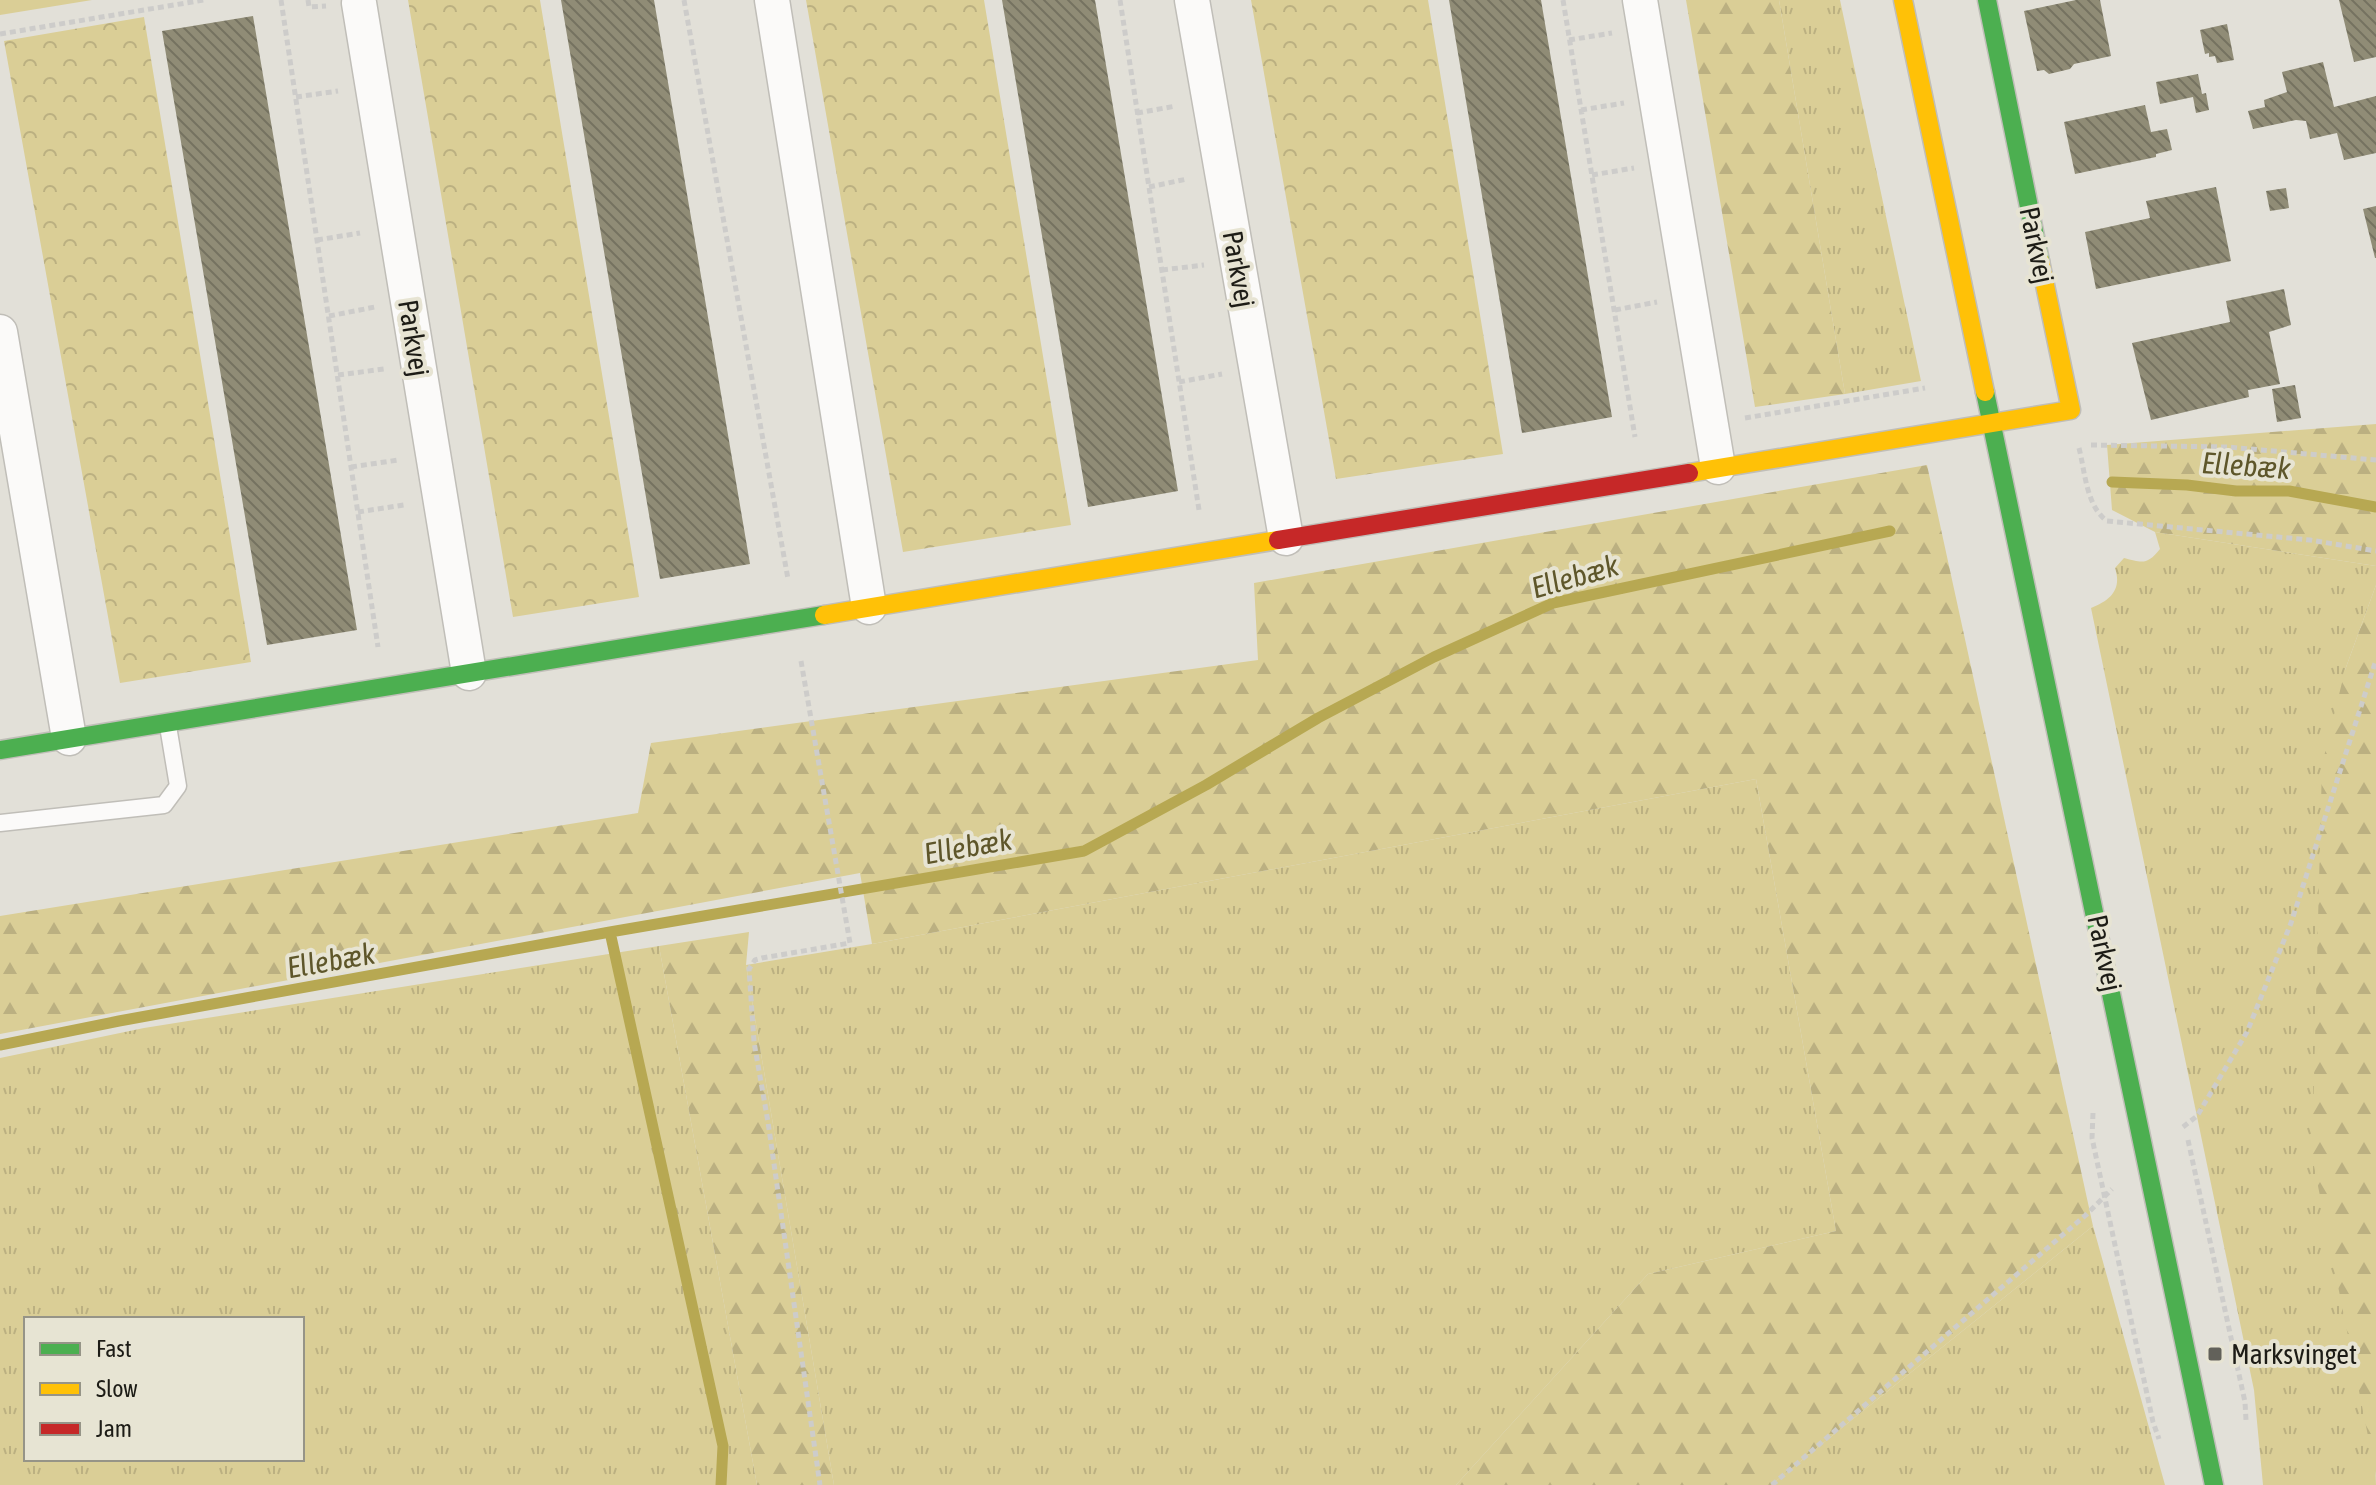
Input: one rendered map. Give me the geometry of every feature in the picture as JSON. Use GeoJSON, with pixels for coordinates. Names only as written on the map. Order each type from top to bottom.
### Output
{"type":"FeatureCollection","features":[{"type":"Feature","properties":{"kind":"street"},"geometry":{"type":"LineString","coordinates":[[772,0],[869,607]]}},
{"type":"Feature","properties":{"kind":"street","name":"Parkvej"},"geometry":{"type":"LineString","coordinates":[[1192,0],[1286,538]]}},
{"type":"Feature","properties":{"kind":"street"},"geometry":{"type":"LineString","coordinates":[[1640,0],[1718,467]]}},
{"type":"Feature","properties":{"kind":"street","name":"Parkvej"},"geometry":{"type":"LineString","coordinates":[[1903,0],[1990,423],[2135,1096],[2214,1485]]}},
{"type":"Feature","properties":{"kind":"street","name":"Parkvej"},"geometry":{"type":"LineString","coordinates":[[0,750],[2071,410],[1987,0]]}},
{"type":"Feature","properties":{"kind":"street","name":"Parkvej"},"geometry":{"type":"LineString","coordinates":[[359,3],[469,673]]}},
{"type":"Feature","properties":{"kind":"street"},"geometry":{"type":"LineString","coordinates":[[0,332],[69,738]]}},
{"type":"Feature","properties":{"kind":"lane"},"geometry":{"type":"LineString","coordinates":[[0,823],[164,805],[178,786],[167,722]]}},
{"type":"Feature","properties":{"kind":"path"},"geometry":{"type":"LineString","coordinates":[[0,34],[204,0]]}},
{"type":"Feature","properties":{"kind":"path"},"geometry":{"type":"LineString","coordinates":[[281,0],[378,647]]}},
{"type":"Feature","properties":{"kind":"path"},"geometry":{"type":"LineString","coordinates":[[684,0],[788,579]]}},
{"type":"Feature","properties":{"kind":"path"},"geometry":{"type":"LineString","coordinates":[[1120,0],[1199,510]]}},
{"type":"Feature","properties":{"kind":"path"},"geometry":{"type":"LineString","coordinates":[[1563,0],[1635,437]]}},
{"type":"Feature","properties":{"kind":"path"},"geometry":{"type":"LineString","coordinates":[[329,316],[408,301]]}},
{"type":"Feature","properties":{"kind":"path"},"geometry":{"type":"LineString","coordinates":[[338,375],[418,365]]}},
{"type":"Feature","properties":{"kind":"path"},"geometry":{"type":"LineString","coordinates":[[2376,460],[2227,447],[2078,445],[2093,505],[2107,521],[2310,540],[2376,551]]}},
{"type":"Feature","properties":{"kind":"path"},"geometry":{"type":"LineString","coordinates":[[351,467],[433,455]]}},
{"type":"Feature","properties":{"kind":"path"},"geometry":{"type":"LineString","coordinates":[[358,512],[440,499]]}},
{"type":"Feature","properties":{"kind":"path"},"geometry":{"type":"LineString","coordinates":[[793,619],[850,943],[762,958],[755,960],[749,969],[754,1042],[820,1485]]}},
{"type":"Feature","properties":{"kind":"green space"},"geometry":{"type":"Polygon","coordinates":[[[0,0],[92,0],[0,15],[0,0]]]}},
{"type":"Feature","properties":{"kind":"green space"},"geometry":{"type":"Polygon","coordinates":[[[408,0],[540,0],[639,597],[513,617],[408,0]]]}},
{"type":"Feature","properties":{"kind":"green space"},"geometry":{"type":"Polygon","coordinates":[[[806,0],[984,0],[1071,525],[903,552],[806,0]]]}},
{"type":"Feature","properties":{"kind":"green space"},"geometry":{"type":"Polygon","coordinates":[[[1251,0],[1428,0],[1503,454],[1336,479],[1251,0]]]}},
{"type":"Feature","properties":{"kind":"green space"},"geometry":{"type":"Polygon","coordinates":[[[1686,0],[1779,0],[1845,394],[1755,407],[1686,0]]]}},
{"type":"Feature","properties":{"kind":"green space"},"geometry":{"type":"Polygon","coordinates":[[[1779,0],[1840,0],[1921,381],[1845,394],[1779,0]]]}},
{"type":"Feature","properties":{"kind":"green space"},"geometry":{"type":"Polygon","coordinates":[[[144,17],[251,662],[120,683],[4,41],[144,17]]]}},
{"type":"Feature","properties":{"kind":"green space"},"geometry":{"type":"Polygon","coordinates":[[[2376,424],[2376,566],[2155,532],[2112,510],[2107,445],[2376,424]]]}},
{"type":"Feature","properties":{"kind":"green space"},"geometry":{"type":"Polygon","coordinates":[[[1927,465],[2093,1226],[1771,1485],[1456,1485],[1648,1274],[1836,1231],[1756,779],[872,944],[860,873],[0,1034],[0,916],[638,813],[651,743],[1258,660],[1254,583],[1927,465]]]}},
{"type":"Feature","properties":{"kind":"green space"},"geometry":{"type":"Polygon","coordinates":[[[2155,532],[2376,566],[2376,585],[2345,670],[2376,1485],[2263,1485],[2254,1390],[2091,608],[2113,593],[2117,582],[2115,568],[2124,558],[2144,561],[2160,549],[2155,532]]]}},
{"type":"Feature","properties":{"kind":"green space"},"geometry":{"type":"Polygon","coordinates":[[[2376,585],[2376,1476],[2312,1156],[2322,765],[2345,670],[2376,585]]]}},
{"type":"Feature","properties":{"kind":"green space"},"geometry":{"type":"Polygon","coordinates":[[[1756,779],[1836,1231],[1648,1274],[1456,1485],[834,1485],[746,965],[1756,779]]]}},
{"type":"Feature","properties":{"kind":"green space"},"geometry":{"type":"Polygon","coordinates":[[[749,932],[746,965],[834,1485],[757,1485],[659,946],[749,932]]]}},
{"type":"Feature","properties":{"kind":"green space"},"geometry":{"type":"Polygon","coordinates":[[[659,946],[757,1485],[0,1485],[0,1058],[144,1028],[659,946]]]}},
{"type":"Feature","properties":{"kind":"green space"},"geometry":{"type":"Polygon","coordinates":[[[2093,1226],[2165,1485],[1771,1485],[2093,1226]]]}},
{"type":"Feature","properties":{"kind":"building"},"geometry":{"type":"Polygon","coordinates":[[[561,0],[654,0],[750,564],[660,579],[561,0]]]}},
{"type":"Feature","properties":{"kind":"building"},"geometry":{"type":"Polygon","coordinates":[[[1002,0],[1095,0],[1178,491],[1088,507],[1002,0]]]}},
{"type":"Feature","properties":{"kind":"building"},"geometry":{"type":"Polygon","coordinates":[[[1449,0],[1541,0],[1612,417],[1522,433],[1449,0]]]}},
{"type":"Feature","properties":{"kind":"building"},"geometry":{"type":"Polygon","coordinates":[[[2076,0],[2100,0],[2111,56],[2074,64],[2070,69],[2049,74],[2044,70],[2037,71],[2024,11],[2076,0]]]}},
{"type":"Feature","properties":{"kind":"building"},"geometry":{"type":"Polygon","coordinates":[[[2339,0],[2376,0],[2376,57],[2354,62],[2339,0]]]}},
{"type":"Feature","properties":{"kind":"building"},"geometry":{"type":"Polygon","coordinates":[[[253,16],[357,630],[267,645],[162,31],[253,16]]]}},
{"type":"Feature","properties":{"kind":"building"},"geometry":{"type":"Polygon","coordinates":[[[2227,24],[2234,60],[2217,63],[2215,56],[2205,54],[2200,30],[2227,24]]]}},
{"type":"Feature","properties":{"kind":"building"},"geometry":{"type":"Polygon","coordinates":[[[2323,62],[2334,107],[2376,96],[2376,153],[2344,160],[2337,133],[2310,139],[2306,121],[2296,120],[2253,129],[2248,111],[2265,107],[2264,100],[2287,92],[2282,72],[2323,62]]]}},
{"type":"Feature","properties":{"kind":"building"},"geometry":{"type":"Polygon","coordinates":[[[2198,74],[2209,110],[2196,113],[2193,97],[2160,104],[2156,82],[2198,74]]]}},
{"type":"Feature","properties":{"kind":"building"},"geometry":{"type":"Polygon","coordinates":[[[2145,105],[2151,132],[2167,129],[2172,150],[2156,154],[2156,157],[2075,174],[2064,122],[2145,105]]]}},
{"type":"Feature","properties":{"kind":"building"},"geometry":{"type":"Polygon","coordinates":[[[2216,187],[2231,261],[2096,289],[2085,232],[2150,218],[2146,201],[2216,187]]]}},
{"type":"Feature","properties":{"kind":"building"},"geometry":{"type":"Polygon","coordinates":[[[2286,188],[2289,208],[2270,211],[2266,191],[2286,188]]]}},
{"type":"Feature","properties":{"kind":"building"},"geometry":{"type":"Polygon","coordinates":[[[2376,206],[2376,258],[2375,258],[2363,209],[2376,206]]]}},
{"type":"Feature","properties":{"kind":"building"},"geometry":{"type":"Polygon","coordinates":[[[2284,289],[2291,325],[2269,332],[2280,384],[2248,390],[2249,397],[2151,420],[2132,343],[2230,322],[2226,301],[2284,289]]]}},
{"type":"Feature","properties":{"kind":"building"},"geometry":{"type":"Polygon","coordinates":[[[2295,385],[2301,418],[2277,422],[2272,389],[2295,385]]]}},
{"type":"Feature","properties":{"kind":"waterway","name":"Ellebæk"},"geometry":{"type":"LineString","coordinates":[[2112,482],[2187,485],[2236,491],[2289,491],[2376,507]]}},
{"type":"Feature","properties":{"kind":"waterway","name":"Ellebæk"},"geometry":{"type":"LineString","coordinates":[[0,1045],[610,932],[1084,851],[1206,785],[1318,718],[1434,657],[1553,603],[1890,531]]}},
{"type":"Feature","properties":{"kind":"waterway"},"geometry":{"type":"LineString","coordinates":[[610,932],[723,1446],[721,1485]]}},
{"type":"Feature","properties":{"kind":"traffic: fast"},"geometry":{"type":"LineString","coordinates":[[1987,0],[2040,261]]}},
{"type":"Feature","properties":{"kind":"traffic: fast"},"geometry":{"type":"LineString","coordinates":[[1985,392],[2214,1485]]}},
{"type":"Feature","properties":{"kind":"traffic: fast"},"geometry":{"type":"LineString","coordinates":[[0,750],[824,615]]}},
{"type":"Feature","properties":{"kind":"traffic: slow"},"geometry":{"type":"LineString","coordinates":[[1903,0],[1985,392]]}},
{"type":"Feature","properties":{"kind":"traffic: slow"},"geometry":{"type":"LineString","coordinates":[[1689,473],[2071,410],[2040,261]]}},
{"type":"Feature","properties":{"kind":"traffic: slow"},"geometry":{"type":"LineString","coordinates":[[824,615],[1278,540]]}},
{"type":"Feature","properties":{"kind":"traffic: jam"},"geometry":{"type":"LineString","coordinates":[[1278,540],[1689,473]]}},
{"type":"Feature","properties":{"kind":"place","name":"Marksvinget"},"geometry":{"type":"Point","coordinates":[2215,1354]}}]}
